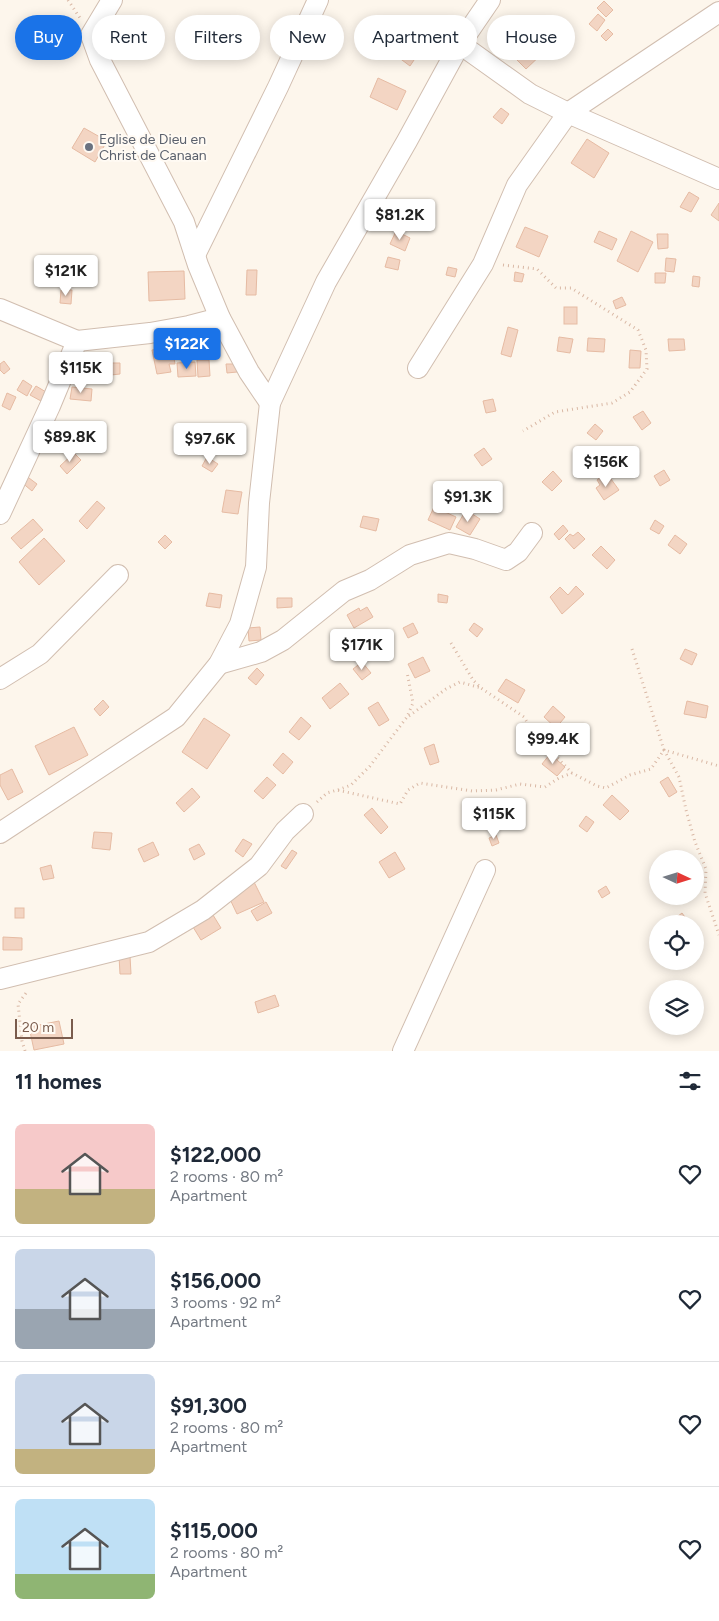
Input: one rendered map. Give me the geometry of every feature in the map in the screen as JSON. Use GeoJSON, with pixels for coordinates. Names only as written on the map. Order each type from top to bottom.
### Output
{"type":"FeatureCollection","features":[{"type":"Feature","properties":{"kind":"street"},"geometry":{"type":"LineString","coordinates":[[112,0],[91,35],[100,60],[184,222],[220,318],[249,372],[270,403]]}},
{"type":"Feature","properties":{"kind":"street"},"geometry":{"type":"LineString","coordinates":[[195,255],[278,87],[318,0]]}},
{"type":"Feature","properties":{"kind":"street"},"geometry":{"type":"LineString","coordinates":[[477,19],[490,0]]}},
{"type":"Feature","properties":{"kind":"street"},"geometry":{"type":"LineString","coordinates":[[418,368],[483,264],[517,185],[568,113],[719,12]]}},
{"type":"Feature","properties":{"kind":"street"},"geometry":{"type":"LineString","coordinates":[[477,56],[530,94],[568,113],[719,179]]}},
{"type":"Feature","properties":{"kind":"street"},"geometry":{"type":"LineString","coordinates":[[0,833],[176,717],[219,664],[240,624],[256,567],[259,504],[270,403],[326,282],[408,141],[451,60]]}},
{"type":"Feature","properties":{"kind":"street"},"geometry":{"type":"LineString","coordinates":[[0,309],[76,341],[150,333],[220,318]]}},
{"type":"Feature","properties":{"kind":"street"},"geometry":{"type":"LineString","coordinates":[[0,514],[50,406],[76,341]]}},
{"type":"Feature","properties":{"kind":"street"},"geometry":{"type":"LineString","coordinates":[[219,664],[261,652],[283,640],[344,591],[370,580],[410,555],[449,543],[475,549],[506,560],[518,552],[532,532]]}},
{"type":"Feature","properties":{"kind":"street"},"geometry":{"type":"LineString","coordinates":[[0,679],[40,654],[118,575]]}},
{"type":"Feature","properties":{"kind":"street"},"geometry":{"type":"LineString","coordinates":[[0,979],[149,942],[203,910],[259,866],[285,831],[303,814]]}},
{"type":"Feature","properties":{"kind":"street"},"geometry":{"type":"LineString","coordinates":[[403,1051],[485,870]]}},
{"type":"Feature","properties":{"kind":"path"},"geometry":{"type":"LineString","coordinates":[[483,264],[501,264],[537,269],[556,288],[571,288],[638,330],[646,350],[647,369],[630,392],[612,403],[554,412],[523,431]]}},
{"type":"Feature","properties":{"kind":"path"},"geometry":{"type":"LineString","coordinates":[[451,643],[473,680],[481,688],[524,716],[530,727],[541,736],[549,749],[572,773],[597,786],[606,788],[630,775],[651,769],[664,750]]}},
{"type":"Feature","properties":{"kind":"path"},"geometry":{"type":"LineString","coordinates":[[632,649],[664,750],[679,777],[695,842],[706,869],[705,893],[719,935]]}},
{"type":"Feature","properties":{"kind":"path"},"geometry":{"type":"LineString","coordinates":[[303,814],[327,793],[351,784],[370,766],[407,717],[413,703],[407,672]]}},
{"type":"Feature","properties":{"kind":"path"},"geometry":{"type":"LineString","coordinates":[[407,717],[446,689],[460,682],[481,688]]}},
{"type":"Feature","properties":{"kind":"path"},"geometry":{"type":"LineString","coordinates":[[664,750],[719,766]]}},
{"type":"Feature","properties":{"kind":"path"},"geometry":{"type":"LineString","coordinates":[[337,790],[400,804],[408,790],[420,783],[472,791],[496,790],[520,784],[546,787],[559,778],[572,773]]}},
{"type":"Feature","properties":{"kind":"path"},"geometry":{"type":"LineString","coordinates":[[25,1051],[18,1004],[44,968]]}},
{"type":"Feature","properties":{"kind":"building"},"geometry":{"type":"Polygon","coordinates":[[[604,1],[613,10],[606,17],[597,8],[604,1]]]}},
{"type":"Feature","properties":{"kind":"building"},"geometry":{"type":"Polygon","coordinates":[[[598,14],[605,20],[597,31],[589,24],[598,14]]]}},
{"type":"Feature","properties":{"kind":"building"},"geometry":{"type":"Polygon","coordinates":[[[608,29],[613,34],[606,41],[601,36],[608,29]]]}},
{"type":"Feature","properties":{"kind":"building"},"geometry":{"type":"Polygon","coordinates":[[[402,60],[414,60],[410,66],[402,60]]]}},
{"type":"Feature","properties":{"kind":"building"},"geometry":{"type":"Polygon","coordinates":[[[517,60],[536,60],[526,69],[517,60]]]}},
{"type":"Feature","properties":{"kind":"building"},"geometry":{"type":"Polygon","coordinates":[[[378,78],[406,91],[397,110],[370,97],[378,78]]]}},
{"type":"Feature","properties":{"kind":"building"},"geometry":{"type":"Polygon","coordinates":[[[501,108],[509,114],[502,124],[493,117],[501,108]]]}},
{"type":"Feature","properties":{"kind":"building"},"geometry":{"type":"Polygon","coordinates":[[[84,128],[107,141],[95,162],[72,148],[84,128]]]}},
{"type":"Feature","properties":{"kind":"building"},"geometry":{"type":"Polygon","coordinates":[[[587,139],[609,153],[594,178],[571,163],[587,139]]]}},
{"type":"Feature","properties":{"kind":"building"},"geometry":{"type":"Polygon","coordinates":[[[689,192],[699,198],[691,212],[680,207],[689,192]]]}},
{"type":"Feature","properties":{"kind":"building"},"geometry":{"type":"Polygon","coordinates":[[[719,203],[719,221],[711,215],[719,203]]]}},
{"type":"Feature","properties":{"kind":"building"},"geometry":{"type":"Polygon","coordinates":[[[525,227],[548,236],[539,257],[516,247],[525,227]]]}},
{"type":"Feature","properties":{"kind":"building"},"geometry":{"type":"Polygon","coordinates":[[[396,231],[410,238],[405,251],[390,244],[396,231]]]}},
{"type":"Feature","properties":{"kind":"building"},"geometry":{"type":"Polygon","coordinates":[[[599,231],[617,239],[612,250],[594,242],[599,231]]]}},
{"type":"Feature","properties":{"kind":"building"},"geometry":{"type":"Polygon","coordinates":[[[631,231],[653,242],[638,272],[617,261],[631,231]]]}},
{"type":"Feature","properties":{"kind":"building"},"geometry":{"type":"Polygon","coordinates":[[[657,234],[668,234],[668,248],[658,249],[657,234]]]}},
{"type":"Feature","properties":{"kind":"building"},"geometry":{"type":"Polygon","coordinates":[[[388,257],[400,260],[398,270],[385,267],[388,257]]]}},
{"type":"Feature","properties":{"kind":"building"},"geometry":{"type":"Polygon","coordinates":[[[666,258],[676,259],[674,272],[665,271],[666,258]]]}},
{"type":"Feature","properties":{"kind":"building"},"geometry":{"type":"Polygon","coordinates":[[[448,267],[457,269],[455,277],[446,275],[448,267]]]}},
{"type":"Feature","properties":{"kind":"building"},"geometry":{"type":"Polygon","coordinates":[[[247,270],[257,270],[256,295],[246,295],[247,270]]]}},
{"type":"Feature","properties":{"kind":"building"},"geometry":{"type":"Polygon","coordinates":[[[184,271],[185,299],[149,301],[148,272],[184,271]]]}},
{"type":"Feature","properties":{"kind":"building"},"geometry":{"type":"Polygon","coordinates":[[[515,272],[524,274],[522,282],[514,281],[515,272]]]}},
{"type":"Feature","properties":{"kind":"building"},"geometry":{"type":"Polygon","coordinates":[[[655,273],[666,273],[665,283],[655,283],[655,273]]]}},
{"type":"Feature","properties":{"kind":"building"},"geometry":{"type":"Polygon","coordinates":[[[693,276],[700,277],[699,287],[692,286],[693,276]]]}},
{"type":"Feature","properties":{"kind":"building"},"geometry":{"type":"Polygon","coordinates":[[[61,290],[72,290],[71,304],[60,303],[61,290]]]}},
{"type":"Feature","properties":{"kind":"building"},"geometry":{"type":"Polygon","coordinates":[[[622,297],[626,305],[616,309],[613,301],[622,297]]]}},
{"type":"Feature","properties":{"kind":"building"},"geometry":{"type":"Polygon","coordinates":[[[564,307],[577,307],[577,324],[564,324],[564,307]]]}},
{"type":"Feature","properties":{"kind":"building"},"geometry":{"type":"Polygon","coordinates":[[[508,327],[518,330],[511,357],[501,354],[508,327]]]}},
{"type":"Feature","properties":{"kind":"building"},"geometry":{"type":"Polygon","coordinates":[[[559,337],[573,339],[570,353],[557,351],[559,337]]]}},
{"type":"Feature","properties":{"kind":"building"},"geometry":{"type":"Polygon","coordinates":[[[588,338],[605,339],[604,352],[587,351],[588,338]]]}},
{"type":"Feature","properties":{"kind":"building"},"geometry":{"type":"Polygon","coordinates":[[[668,339],[684,339],[685,350],[669,351],[668,339]]]}},
{"type":"Feature","properties":{"kind":"building"},"geometry":{"type":"Polygon","coordinates":[[[172,347],[175,364],[169,364],[171,372],[157,374],[152,350],[172,347]]]}},
{"type":"Feature","properties":{"kind":"building"},"geometry":{"type":"Polygon","coordinates":[[[630,350],[641,351],[640,368],[629,368],[630,350]]]}},
{"type":"Feature","properties":{"kind":"building"},"geometry":{"type":"Polygon","coordinates":[[[197,360],[209,360],[210,376],[198,377],[197,360]]]}},
{"type":"Feature","properties":{"kind":"building"},"geometry":{"type":"Polygon","coordinates":[[[4,361],[10,369],[4,374],[0,370],[0,364],[4,361]]]}},
{"type":"Feature","properties":{"kind":"building"},"geometry":{"type":"Polygon","coordinates":[[[195,362],[196,376],[178,377],[177,363],[195,362]]]}},
{"type":"Feature","properties":{"kind":"building"},"geometry":{"type":"Polygon","coordinates":[[[111,363],[120,363],[120,374],[111,375],[111,363]]]}},
{"type":"Feature","properties":{"kind":"building"},"geometry":{"type":"Polygon","coordinates":[[[226,364],[236,364],[237,372],[227,373],[226,364]]]}},
{"type":"Feature","properties":{"kind":"building"},"geometry":{"type":"Polygon","coordinates":[[[23,380],[32,386],[27,396],[17,390],[23,380]]]}},
{"type":"Feature","properties":{"kind":"building"},"geometry":{"type":"Polygon","coordinates":[[[36,386],[46,392],[41,401],[30,395],[36,386]]]}},
{"type":"Feature","properties":{"kind":"building"},"geometry":{"type":"Polygon","coordinates":[[[72,387],[92,389],[91,401],[70,399],[72,387]]]}},
{"type":"Feature","properties":{"kind":"building"},"geometry":{"type":"Polygon","coordinates":[[[7,393],[16,397],[10,410],[2,406],[7,393]]]}},
{"type":"Feature","properties":{"kind":"building"},"geometry":{"type":"Polygon","coordinates":[[[493,399],[496,411],[486,413],[483,401],[493,399]]]}},
{"type":"Feature","properties":{"kind":"building"},"geometry":{"type":"Polygon","coordinates":[[[643,411],[651,423],[642,430],[633,417],[643,411]]]}},
{"type":"Feature","properties":{"kind":"building"},"geometry":{"type":"Polygon","coordinates":[[[595,424],[603,431],[596,440],[587,433],[595,424]]]}},
{"type":"Feature","properties":{"kind":"building"},"geometry":{"type":"Polygon","coordinates":[[[484,448],[492,459],[482,466],[474,455],[484,448]]]}},
{"type":"Feature","properties":{"kind":"building"},"geometry":{"type":"Polygon","coordinates":[[[74,453],[81,460],[67,474],[60,466],[74,453]]]}},
{"type":"Feature","properties":{"kind":"building"},"geometry":{"type":"Polygon","coordinates":[[[207,457],[218,464],[212,472],[202,466],[207,457]]]}},
{"type":"Feature","properties":{"kind":"building"},"geometry":{"type":"Polygon","coordinates":[[[664,470],[670,480],[660,486],[654,476],[664,470]]]}},
{"type":"Feature","properties":{"kind":"building"},"geometry":{"type":"Polygon","coordinates":[[[553,471],[562,481],[552,491],[542,482],[553,471]]]}},
{"type":"Feature","properties":{"kind":"building"},"geometry":{"type":"Polygon","coordinates":[[[25,475],[37,484],[32,491],[20,481],[25,475]]]}},
{"type":"Feature","properties":{"kind":"building"},"geometry":{"type":"Polygon","coordinates":[[[602,476],[606,482],[611,479],[619,490],[604,500],[596,488],[600,485],[597,480],[602,476]]]}},
{"type":"Feature","properties":{"kind":"building"},"geometry":{"type":"Polygon","coordinates":[[[226,490],[242,492],[238,514],[222,512],[226,490]]]}},
{"type":"Feature","properties":{"kind":"building"},"geometry":{"type":"Polygon","coordinates":[[[97,501],[105,508],[87,529],[79,521],[97,501]]]}},
{"type":"Feature","properties":{"kind":"building"},"geometry":{"type":"Polygon","coordinates":[[[434,507],[456,517],[450,530],[428,520],[434,507]]]}},
{"type":"Feature","properties":{"kind":"building"},"geometry":{"type":"Polygon","coordinates":[[[466,510],[480,519],[470,535],[456,527],[466,510]]]}},
{"type":"Feature","properties":{"kind":"building"},"geometry":{"type":"Polygon","coordinates":[[[363,516],[379,519],[376,531],[360,527],[363,516]]]}},
{"type":"Feature","properties":{"kind":"building"},"geometry":{"type":"Polygon","coordinates":[[[33,519],[43,530],[21,549],[11,538],[33,519]]]}},
{"type":"Feature","properties":{"kind":"building"},"geometry":{"type":"Polygon","coordinates":[[[655,520],[664,526],[659,534],[650,529],[655,520]]]}},
{"type":"Feature","properties":{"kind":"building"},"geometry":{"type":"Polygon","coordinates":[[[563,525],[568,531],[559,540],[554,534],[563,525]]]}},
{"type":"Feature","properties":{"kind":"building"},"geometry":{"type":"Polygon","coordinates":[[[578,532],[585,539],[574,549],[565,539],[570,534],[573,536],[578,532]]]}},
{"type":"Feature","properties":{"kind":"building"},"geometry":{"type":"Polygon","coordinates":[[[165,535],[172,542],[165,549],[158,542],[165,535]]]}},
{"type":"Feature","properties":{"kind":"building"},"geometry":{"type":"Polygon","coordinates":[[[675,535],[687,544],[680,554],[668,545],[675,535]]]}},
{"type":"Feature","properties":{"kind":"building"},"geometry":{"type":"Polygon","coordinates":[[[44,538],[65,561],[39,585],[19,562],[44,538]]]}},
{"type":"Feature","properties":{"kind":"building"},"geometry":{"type":"Polygon","coordinates":[[[601,546],[615,560],[607,569],[592,555],[601,546]]]}},
{"type":"Feature","properties":{"kind":"building"},"geometry":{"type":"Polygon","coordinates":[[[576,586],[584,594],[562,614],[550,597],[560,587],[568,595],[576,586]]]}},
{"type":"Feature","properties":{"kind":"building"},"geometry":{"type":"Polygon","coordinates":[[[209,593],[222,595],[220,608],[206,606],[209,593]]]}},
{"type":"Feature","properties":{"kind":"building"},"geometry":{"type":"Polygon","coordinates":[[[438,594],[448,596],[447,603],[438,602],[438,594]]]}},
{"type":"Feature","properties":{"kind":"building"},"geometry":{"type":"Polygon","coordinates":[[[277,598],[292,598],[292,607],[277,608],[277,598]]]}},
{"type":"Feature","properties":{"kind":"building"},"geometry":{"type":"Polygon","coordinates":[[[367,607],[373,617],[354,628],[347,615],[359,608],[360,611],[367,607]]]}},
{"type":"Feature","properties":{"kind":"building"},"geometry":{"type":"Polygon","coordinates":[[[413,623],[418,633],[408,638],[403,628],[413,623]]]}},
{"type":"Feature","properties":{"kind":"building"},"geometry":{"type":"Polygon","coordinates":[[[474,623],[483,629],[477,637],[469,630],[474,623]]]}},
{"type":"Feature","properties":{"kind":"building"},"geometry":{"type":"Polygon","coordinates":[[[260,627],[261,640],[249,641],[248,628],[260,627]]]}},
{"type":"Feature","properties":{"kind":"building"},"geometry":{"type":"Polygon","coordinates":[[[685,649],[697,654],[692,665],[680,659],[685,649]]]}},
{"type":"Feature","properties":{"kind":"building"},"geometry":{"type":"Polygon","coordinates":[[[423,657],[430,671],[415,678],[408,664],[423,657]]]}},
{"type":"Feature","properties":{"kind":"building"},"geometry":{"type":"Polygon","coordinates":[[[362,662],[371,673],[362,680],[353,669],[362,662]]]}},
{"type":"Feature","properties":{"kind":"building"},"geometry":{"type":"Polygon","coordinates":[[[257,668],[264,675],[256,685],[248,678],[257,668]]]}},
{"type":"Feature","properties":{"kind":"building"},"geometry":{"type":"Polygon","coordinates":[[[506,679],[525,690],[518,703],[498,691],[506,679]]]}},
{"type":"Feature","properties":{"kind":"building"},"geometry":{"type":"Polygon","coordinates":[[[340,683],[349,694],[330,709],[322,698],[340,683]]]}},
{"type":"Feature","properties":{"kind":"building"},"geometry":{"type":"Polygon","coordinates":[[[103,700],[109,707],[100,716],[94,709],[103,700]]]}},
{"type":"Feature","properties":{"kind":"building"},"geometry":{"type":"Polygon","coordinates":[[[687,701],[708,706],[706,718],[684,714],[687,701]]]}},
{"type":"Feature","properties":{"kind":"building"},"geometry":{"type":"Polygon","coordinates":[[[378,702],[389,720],[379,726],[368,708],[378,702]]]}},
{"type":"Feature","properties":{"kind":"building"},"geometry":{"type":"Polygon","coordinates":[[[553,706],[565,717],[556,728],[544,717],[553,706]]]}},
{"type":"Feature","properties":{"kind":"building"},"geometry":{"type":"Polygon","coordinates":[[[301,717],[311,726],[299,740],[289,732],[301,717]]]}},
{"type":"Feature","properties":{"kind":"building"},"geometry":{"type":"Polygon","coordinates":[[[204,718],[230,735],[207,769],[182,752],[204,718]]]}},
{"type":"Feature","properties":{"kind":"building"},"geometry":{"type":"Polygon","coordinates":[[[74,727],[88,755],[49,775],[35,746],[74,727]]]}},
{"type":"Feature","properties":{"kind":"building"},"geometry":{"type":"Polygon","coordinates":[[[560,732],[565,738],[558,743],[553,737],[560,732]]]}},
{"type":"Feature","properties":{"kind":"building"},"geometry":{"type":"Polygon","coordinates":[[[434,744],[439,762],[430,765],[424,748],[434,744]]]}},
{"type":"Feature","properties":{"kind":"building"},"geometry":{"type":"Polygon","coordinates":[[[283,753],[293,762],[283,774],[273,765],[283,753]]]}},
{"type":"Feature","properties":{"kind":"building"},"geometry":{"type":"Polygon","coordinates":[[[550,754],[565,767],[557,776],[542,764],[550,754]]]}},
{"type":"Feature","properties":{"kind":"building"},"geometry":{"type":"Polygon","coordinates":[[[12,769],[23,792],[8,800],[0,785],[0,775],[12,769]]]}},
{"type":"Feature","properties":{"kind":"building"},"geometry":{"type":"Polygon","coordinates":[[[267,777],[276,785],[263,799],[254,791],[267,777]]]}},
{"type":"Feature","properties":{"kind":"building"},"geometry":{"type":"Polygon","coordinates":[[[668,777],[677,792],[669,797],[660,782],[668,777]]]}},
{"type":"Feature","properties":{"kind":"building"},"geometry":{"type":"Polygon","coordinates":[[[192,788],[200,797],[184,812],[176,803],[192,788]]]}},
{"type":"Feature","properties":{"kind":"building"},"geometry":{"type":"Polygon","coordinates":[[[612,795],[629,811],[620,820],[603,805],[612,795]]]}},
{"type":"Feature","properties":{"kind":"building"},"geometry":{"type":"Polygon","coordinates":[[[372,808],[388,827],[381,834],[364,815],[372,808]]]}},
{"type":"Feature","properties":{"kind":"building"},"geometry":{"type":"Polygon","coordinates":[[[586,816],[594,822],[587,832],[579,826],[586,816]]]}},
{"type":"Feature","properties":{"kind":"building"},"geometry":{"type":"Polygon","coordinates":[[[94,832],[112,833],[110,850],[92,848],[94,832]]]}},
{"type":"Feature","properties":{"kind":"building"},"geometry":{"type":"Polygon","coordinates":[[[496,835],[499,843],[492,846],[489,838],[496,835]]]}},
{"type":"Feature","properties":{"kind":"building"},"geometry":{"type":"Polygon","coordinates":[[[243,839],[252,844],[243,857],[235,851],[243,839]]]}},
{"type":"Feature","properties":{"kind":"building"},"geometry":{"type":"Polygon","coordinates":[[[153,842],[159,855],[144,862],[138,849],[153,842]]]}},
{"type":"Feature","properties":{"kind":"building"},"geometry":{"type":"Polygon","coordinates":[[[199,844],[205,854],[194,860],[189,849],[199,844]]]}},
{"type":"Feature","properties":{"kind":"building"},"geometry":{"type":"Polygon","coordinates":[[[292,850],[297,853],[286,869],[281,866],[292,850]]]}},
{"type":"Feature","properties":{"kind":"building"},"geometry":{"type":"Polygon","coordinates":[[[395,852],[405,869],[389,878],[379,862],[395,852]]]}},
{"type":"Feature","properties":{"kind":"building"},"geometry":{"type":"Polygon","coordinates":[[[51,865],[54,878],[43,880],[40,868],[51,865]]]}},
{"type":"Feature","properties":{"kind":"building"},"geometry":{"type":"Polygon","coordinates":[[[254,882],[264,902],[237,914],[228,895],[254,882]]]}},
{"type":"Feature","properties":{"kind":"building"},"geometry":{"type":"Polygon","coordinates":[[[606,886],[610,893],[602,898],[598,891],[606,886]]]}},
{"type":"Feature","properties":{"kind":"building"},"geometry":{"type":"Polygon","coordinates":[[[266,902],[272,913],[257,921],[251,911],[266,902]]]}},
{"type":"Feature","properties":{"kind":"building"},"geometry":{"type":"Polygon","coordinates":[[[15,908],[24,908],[24,918],[15,918],[15,908]]]}},
{"type":"Feature","properties":{"kind":"building"},"geometry":{"type":"Polygon","coordinates":[[[213,915],[221,928],[201,940],[193,927],[213,915]]]}},
{"type":"Feature","properties":{"kind":"building"},"geometry":{"type":"Polygon","coordinates":[[[3,937],[22,938],[22,950],[3,950],[3,937]]]}},
{"type":"Feature","properties":{"kind":"building"},"geometry":{"type":"Polygon","coordinates":[[[119,956],[130,956],[131,974],[120,974],[119,956]]]}},
{"type":"Feature","properties":{"kind":"building"},"geometry":{"type":"Polygon","coordinates":[[[275,995],[279,1006],[258,1013],[255,1002],[275,995]]]}},
{"type":"Feature","properties":{"kind":"building"},"geometry":{"type":"Polygon","coordinates":[[[59,1021],[64,1044],[34,1050],[29,1027],[59,1021]]]}},
{"type":"Feature","properties":{"kind":"place","name":"Eglise de Dieu en Christ de Canaan"},"geometry":{"type":"Point","coordinates":[89,147]}}]}
